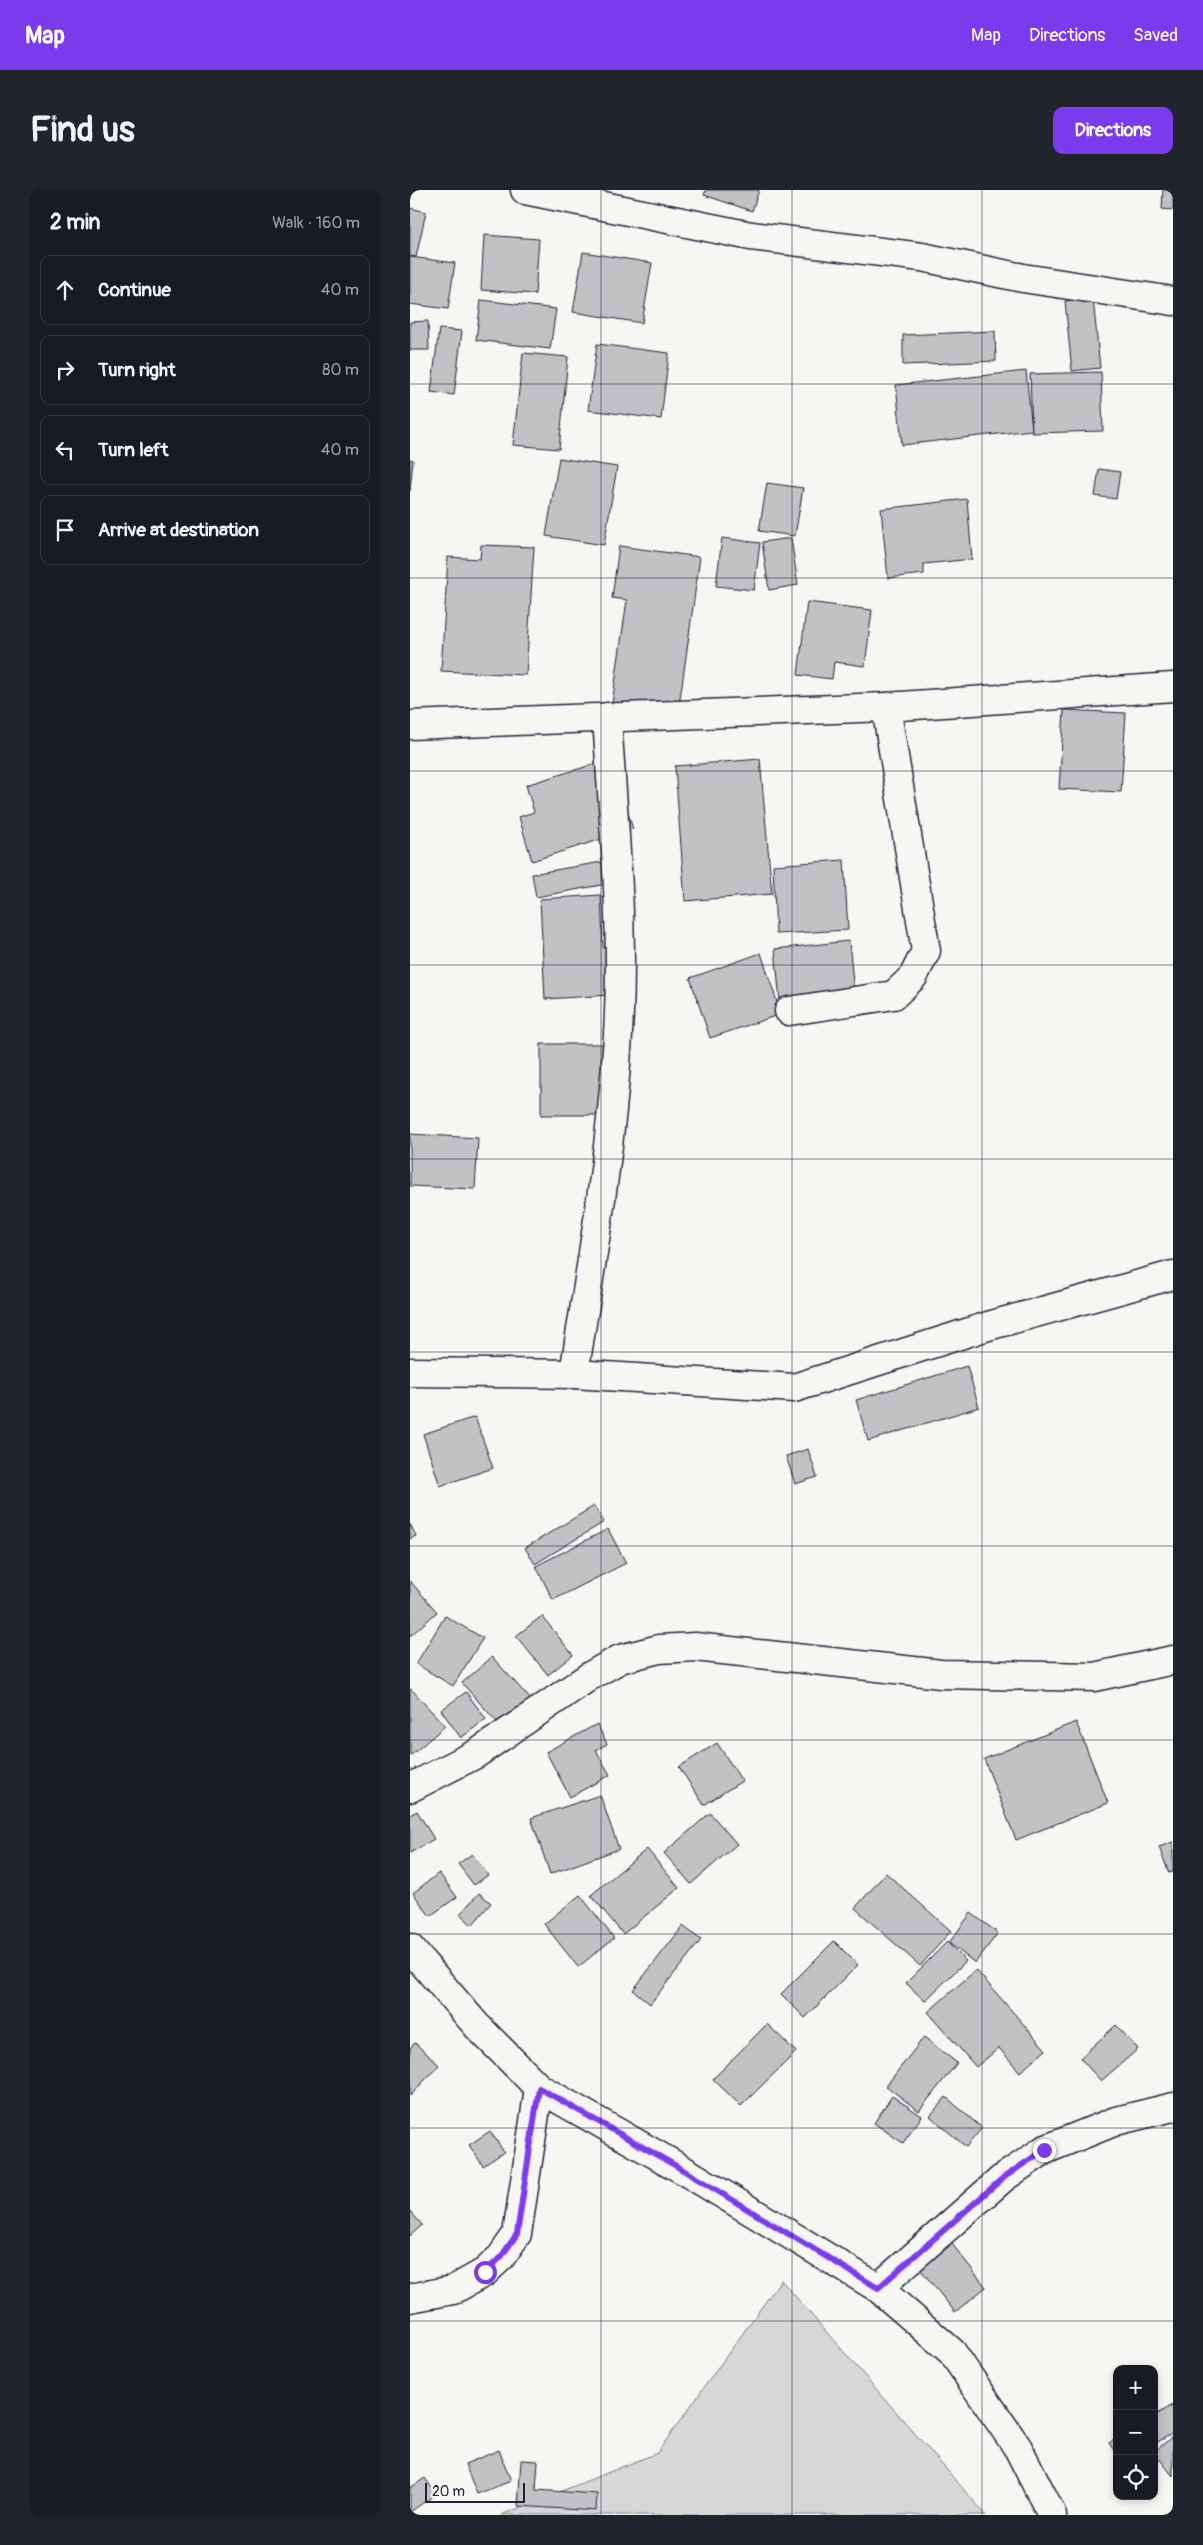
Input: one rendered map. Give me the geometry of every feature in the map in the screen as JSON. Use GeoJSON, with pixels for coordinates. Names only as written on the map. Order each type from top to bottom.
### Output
{"type":"FeatureCollection","features":[{"type":"Feature","properties":{"kind":"street"},"geometry":{"type":"LineString","coordinates":[[525,190],[751,236],[922,257],[1023,278],[1173,301]]}},
{"type":"Feature","properties":{"kind":"street"},"geometry":{"type":"LineString","coordinates":[[410,725],[886,707],[1173,687]]}},
{"type":"Feature","properties":{"kind":"street"},"geometry":{"type":"LineString","coordinates":[[789,1011],[894,995],[913,977],[926,952],[886,707]]}},
{"type":"Feature","properties":{"kind":"street"},"geometry":{"type":"LineString","coordinates":[[574,1374],[599,1216],[614,1096],[620,966],[608,717]]}},
{"type":"Feature","properties":{"kind":"street"},"geometry":{"type":"LineString","coordinates":[[410,1372],[574,1374],[794,1388],[988,1326],[1173,1275]]}},
{"type":"Feature","properties":{"kind":"street"},"geometry":{"type":"LineString","coordinates":[[410,1788],[476,1754],[590,1676],[620,1659],[659,1649],[695,1647],[941,1674],[1094,1676],[1173,1660]]}},
{"type":"Feature","properties":{"kind":"street"},"geometry":{"type":"LineString","coordinates":[[410,1948],[477,2026],[539,2088],[678,2167],[878,2288],[952,2352],[1018,2448],[1052,2515]]}},
{"type":"Feature","properties":{"kind":"street"},"geometry":{"type":"LineString","coordinates":[[410,2298],[453,2290],[485,2272],[501,2257],[517,2234],[539,2088]]}},
{"type":"Feature","properties":{"kind":"street"},"geometry":{"type":"LineString","coordinates":[[878,2288],[1003,2178],[1044,2150],[1116,2121],[1173,2107]]}},
{"type":"Feature","properties":{"kind":"shaded area"},"geometry":{"type":"Polygon","coordinates":[[[781,2280],[986,2515],[501,2515],[657,2453],[781,2280]]]}},
{"type":"Feature","properties":{"kind":"building"},"geometry":{"type":"Polygon","coordinates":[[[706,190],[759,190],[752,211],[704,195],[706,190]]]}},
{"type":"Feature","properties":{"kind":"building"},"geometry":{"type":"Polygon","coordinates":[[[1163,190],[1173,190],[1173,210],[1162,209],[1163,190]]]}},
{"type":"Feature","properties":{"kind":"building"},"geometry":{"type":"Polygon","coordinates":[[[410,208],[426,212],[416,257],[410,256],[410,208]]]}},
{"type":"Feature","properties":{"kind":"building"},"geometry":{"type":"Polygon","coordinates":[[[484,235],[539,239],[535,294],[481,290],[484,235]]]}},
{"type":"Feature","properties":{"kind":"building"},"geometry":{"type":"Polygon","coordinates":[[[583,252],[652,263],[642,323],[573,312],[583,252]]]}},
{"type":"Feature","properties":{"kind":"building"},"geometry":{"type":"Polygon","coordinates":[[[410,257],[455,263],[448,309],[410,304],[410,257]]]}},
{"type":"Feature","properties":{"kind":"building"},"geometry":{"type":"Polygon","coordinates":[[[1093,298],[1100,368],[1072,371],[1065,301],[1093,298]]]}},
{"type":"Feature","properties":{"kind":"building"},"geometry":{"type":"Polygon","coordinates":[[[481,300],[556,309],[550,349],[476,340],[481,300]]]}},
{"type":"Feature","properties":{"kind":"building"},"geometry":{"type":"Polygon","coordinates":[[[428,321],[429,350],[410,350],[410,322],[428,321]]]}},
{"type":"Feature","properties":{"kind":"building"},"geometry":{"type":"Polygon","coordinates":[[[439,329],[462,331],[454,395],[431,392],[439,329]]]}},
{"type":"Feature","properties":{"kind":"building"},"geometry":{"type":"Polygon","coordinates":[[[995,331],[996,361],[903,365],[903,335],[995,331]]]}},
{"type":"Feature","properties":{"kind":"building"},"geometry":{"type":"Polygon","coordinates":[[[597,344],[669,353],[661,419],[588,410],[597,344]]]}},
{"type":"Feature","properties":{"kind":"building"},"geometry":{"type":"Polygon","coordinates":[[[523,353],[568,357],[559,449],[513,445],[523,353]]]}},
{"type":"Feature","properties":{"kind":"building"},"geometry":{"type":"Polygon","coordinates":[[[1026,371],[1032,430],[902,445],[896,385],[1026,371]]]}},
{"type":"Feature","properties":{"kind":"building"},"geometry":{"type":"Polygon","coordinates":[[[1101,372],[1103,431],[1032,433],[1030,374],[1101,372]]]}},
{"type":"Feature","properties":{"kind":"building"},"geometry":{"type":"Polygon","coordinates":[[[559,458],[617,467],[604,545],[546,536],[559,458]]]}},
{"type":"Feature","properties":{"kind":"building"},"geometry":{"type":"Polygon","coordinates":[[[410,459],[413,460],[410,491],[410,459]]]}},
{"type":"Feature","properties":{"kind":"building"},"geometry":{"type":"Polygon","coordinates":[[[1099,469],[1120,472],[1116,499],[1095,496],[1099,469]]]}},
{"type":"Feature","properties":{"kind":"building"},"geometry":{"type":"Polygon","coordinates":[[[767,483],[803,488],[795,536],[759,531],[767,483]]]}},
{"type":"Feature","properties":{"kind":"building"},"geometry":{"type":"Polygon","coordinates":[[[967,499],[972,559],[924,564],[924,574],[888,578],[881,509],[967,499]]]}},
{"type":"Feature","properties":{"kind":"building"},"geometry":{"type":"Polygon","coordinates":[[[722,538],[760,543],[754,590],[716,586],[722,538]]]}},
{"type":"Feature","properties":{"kind":"building"},"geometry":{"type":"Polygon","coordinates":[[[791,538],[798,585],[769,590],[762,542],[791,538]]]}},
{"type":"Feature","properties":{"kind":"building"},"geometry":{"type":"Polygon","coordinates":[[[481,545],[534,547],[526,675],[441,671],[448,557],[480,559],[481,545]]]}},
{"type":"Feature","properties":{"kind":"building"},"geometry":{"type":"Polygon","coordinates":[[[619,546],[700,557],[678,713],[612,704],[627,600],[612,598],[619,546]]]}},
{"type":"Feature","properties":{"kind":"building"},"geometry":{"type":"Polygon","coordinates":[[[807,602],[872,610],[865,666],[834,662],[832,679],[798,675],[807,602]]]}},
{"type":"Feature","properties":{"kind":"building"},"geometry":{"type":"Polygon","coordinates":[[[1064,710],[1126,713],[1121,792],[1059,789],[1064,710]]]}},
{"type":"Feature","properties":{"kind":"building"},"geometry":{"type":"Polygon","coordinates":[[[611,759],[633,829],[532,861],[519,817],[534,812],[526,785],[611,759]]]}},
{"type":"Feature","properties":{"kind":"building"},"geometry":{"type":"Polygon","coordinates":[[[760,759],[772,894],[685,901],[675,766],[760,759]]]}},
{"type":"Feature","properties":{"kind":"building"},"geometry":{"type":"Polygon","coordinates":[[[619,859],[623,881],[536,897],[532,874],[619,859]]]}},
{"type":"Feature","properties":{"kind":"building"},"geometry":{"type":"Polygon","coordinates":[[[844,860],[848,930],[776,934],[773,865],[844,860]]]}},
{"type":"Feature","properties":{"kind":"building"},"geometry":{"type":"Polygon","coordinates":[[[601,895],[603,947],[626,946],[628,994],[545,999],[540,899],[601,895]]]}},
{"type":"Feature","properties":{"kind":"building"},"geometry":{"type":"Polygon","coordinates":[[[849,941],[855,1004],[781,1012],[775,949],[849,941]]]}},
{"type":"Feature","properties":{"kind":"building"},"geometry":{"type":"Polygon","coordinates":[[[761,953],[781,1014],[710,1038],[690,978],[761,953]]]}},
{"type":"Feature","properties":{"kind":"building"},"geometry":{"type":"Polygon","coordinates":[[[541,1044],[625,1044],[625,1115],[541,1115],[541,1044]]]}},
{"type":"Feature","properties":{"kind":"building"},"geometry":{"type":"Polygon","coordinates":[[[410,1134],[478,1138],[475,1189],[410,1186],[410,1134]]]}},
{"type":"Feature","properties":{"kind":"building"},"geometry":{"type":"Polygon","coordinates":[[[967,1366],[979,1407],[868,1441],[856,1400],[967,1366]]]}},
{"type":"Feature","properties":{"kind":"building"},"geometry":{"type":"Polygon","coordinates":[[[475,1417],[493,1468],[440,1486],[423,1434],[475,1417]]]}},
{"type":"Feature","properties":{"kind":"building"},"geometry":{"type":"Polygon","coordinates":[[[808,1449],[817,1477],[795,1484],[786,1456],[808,1449]]]}},
{"type":"Feature","properties":{"kind":"building"},"geometry":{"type":"Polygon","coordinates":[[[594,1506],[604,1522],[535,1564],[525,1548],[594,1506]]]}},
{"type":"Feature","properties":{"kind":"building"},"geometry":{"type":"Polygon","coordinates":[[[410,1524],[416,1536],[410,1539],[410,1524]]]}},
{"type":"Feature","properties":{"kind":"building"},"geometry":{"type":"Polygon","coordinates":[[[608,1529],[626,1563],[553,1600],[536,1566],[608,1529]]]}},
{"type":"Feature","properties":{"kind":"building"},"geometry":{"type":"Polygon","coordinates":[[[410,1581],[437,1612],[410,1636],[410,1581]]]}},
{"type":"Feature","properties":{"kind":"building"},"geometry":{"type":"Polygon","coordinates":[[[445,1616],[483,1638],[453,1686],[416,1664],[445,1616]]]}},
{"type":"Feature","properties":{"kind":"building"},"geometry":{"type":"Polygon","coordinates":[[[542,1616],[573,1655],[548,1675],[516,1636],[542,1616]]]}},
{"type":"Feature","properties":{"kind":"building"},"geometry":{"type":"Polygon","coordinates":[[[492,1657],[534,1703],[504,1730],[462,1683],[492,1657]]]}},
{"type":"Feature","properties":{"kind":"building"},"geometry":{"type":"Polygon","coordinates":[[[410,1690],[445,1726],[410,1756],[410,1690]]]}},
{"type":"Feature","properties":{"kind":"building"},"geometry":{"type":"Polygon","coordinates":[[[466,1692],[486,1719],[461,1738],[441,1710],[466,1692]]]}},
{"type":"Feature","properties":{"kind":"building"},"geometry":{"type":"Polygon","coordinates":[[[1076,1722],[1108,1803],[1016,1840],[984,1759],[1076,1722]]]}},
{"type":"Feature","properties":{"kind":"building"},"geometry":{"type":"Polygon","coordinates":[[[597,1724],[607,1744],[596,1750],[610,1775],[570,1797],[546,1752],[597,1724]]]}},
{"type":"Feature","properties":{"kind":"building"},"geometry":{"type":"Polygon","coordinates":[[[717,1743],[742,1781],[704,1805],[679,1767],[717,1743]]]}},
{"type":"Feature","properties":{"kind":"building"},"geometry":{"type":"Polygon","coordinates":[[[600,1795],[619,1849],[550,1874],[531,1818],[600,1795]]]}},
{"type":"Feature","properties":{"kind":"building"},"geometry":{"type":"Polygon","coordinates":[[[417,1811],[434,1839],[410,1853],[410,1815],[417,1811]]]}},
{"type":"Feature","properties":{"kind":"building"},"geometry":{"type":"Polygon","coordinates":[[[710,1813],[737,1844],[691,1884],[664,1853],[710,1813]]]}},
{"type":"Feature","properties":{"kind":"building"},"geometry":{"type":"Polygon","coordinates":[[[1173,1842],[1173,1872],[1169,1873],[1159,1847],[1173,1842]]]}},
{"type":"Feature","properties":{"kind":"building"},"geometry":{"type":"Polygon","coordinates":[[[647,1849],[679,1888],[623,1934],[591,1895],[647,1849]]]}},
{"type":"Feature","properties":{"kind":"building"},"geometry":{"type":"Polygon","coordinates":[[[472,1854],[488,1875],[474,1885],[458,1864],[472,1854]]]}},
{"type":"Feature","properties":{"kind":"building"},"geometry":{"type":"Polygon","coordinates":[[[439,1873],[457,1897],[430,1916],[413,1893],[439,1873]]]}},
{"type":"Feature","properties":{"kind":"building"},"geometry":{"type":"Polygon","coordinates":[[[886,1873],[951,1931],[920,1966],[855,1908],[886,1873]]]}},
{"type":"Feature","properties":{"kind":"building"},"geometry":{"type":"Polygon","coordinates":[[[479,1893],[491,1903],[472,1925],[460,1914],[479,1893]]]}},
{"type":"Feature","properties":{"kind":"building"},"geometry":{"type":"Polygon","coordinates":[[[580,1895],[614,1938],[578,1967],[544,1924],[580,1895]]]}},
{"type":"Feature","properties":{"kind":"building"},"geometry":{"type":"Polygon","coordinates":[[[971,1913],[998,1933],[975,1963],[949,1943],[971,1913]]]}},
{"type":"Feature","properties":{"kind":"building"},"geometry":{"type":"Polygon","coordinates":[[[683,1926],[701,1940],[650,2004],[633,1990],[683,1926]]]}},
{"type":"Feature","properties":{"kind":"building"},"geometry":{"type":"Polygon","coordinates":[[[834,1941],[858,1965],[805,2018],[781,1994],[834,1941]]]}},
{"type":"Feature","properties":{"kind":"building"},"geometry":{"type":"Polygon","coordinates":[[[947,1942],[966,1961],[925,2001],[906,1983],[947,1942]]]}},
{"type":"Feature","properties":{"kind":"building"},"geometry":{"type":"Polygon","coordinates":[[[976,1970],[1046,2050],[1020,2072],[999,2048],[976,2067],[928,2012],[976,1970]]]}},
{"type":"Feature","properties":{"kind":"building"},"geometry":{"type":"Polygon","coordinates":[[[767,2024],[796,2052],[741,2106],[713,2079],[767,2024]]]}},
{"type":"Feature","properties":{"kind":"building"},"geometry":{"type":"Polygon","coordinates":[[[1116,2025],[1138,2049],[1101,2081],[1080,2058],[1116,2025]]]}},
{"type":"Feature","properties":{"kind":"building"},"geometry":{"type":"Polygon","coordinates":[[[924,2037],[957,2063],[919,2111],[886,2086],[924,2037]]]}},
{"type":"Feature","properties":{"kind":"building"},"geometry":{"type":"Polygon","coordinates":[[[415,2043],[439,2065],[410,2096],[410,2048],[415,2043]]]}},
{"type":"Feature","properties":{"kind":"building"},"geometry":{"type":"Polygon","coordinates":[[[892,2096],[922,2116],[903,2143],[874,2123],[892,2096]]]}},
{"type":"Feature","properties":{"kind":"building"},"geometry":{"type":"Polygon","coordinates":[[[946,2097],[982,2128],[966,2147],[930,2116],[946,2097]]]}},
{"type":"Feature","properties":{"kind":"building"},"geometry":{"type":"Polygon","coordinates":[[[490,2131],[504,2152],[483,2166],[469,2145],[490,2131]]]}},
{"type":"Feature","properties":{"kind":"building"},"geometry":{"type":"Polygon","coordinates":[[[410,2211],[422,2225],[410,2236],[410,2211]]]}},
{"type":"Feature","properties":{"kind":"building"},"geometry":{"type":"Polygon","coordinates":[[[952,2244],[986,2287],[955,2312],[920,2269],[952,2244]]]}},
{"type":"Feature","properties":{"kind":"building"},"geometry":{"type":"Polygon","coordinates":[[[1173,2405],[1173,2433],[1158,2442],[1158,2414],[1173,2405]]]}},
{"type":"Feature","properties":{"kind":"building"},"geometry":{"type":"Polygon","coordinates":[[[1173,2436],[1173,2476],[1158,2457],[1158,2449],[1173,2436]]]}},
{"type":"Feature","properties":{"kind":"building"},"geometry":{"type":"Polygon","coordinates":[[[1113,2440],[1113,2449],[1109,2443],[1113,2440]]]}},
{"type":"Feature","properties":{"kind":"building"},"geometry":{"type":"Polygon","coordinates":[[[499,2450],[511,2481],[477,2494],[465,2464],[499,2450]]]}},
{"type":"Feature","properties":{"kind":"building"},"geometry":{"type":"Polygon","coordinates":[[[521,2460],[538,2461],[536,2490],[597,2494],[596,2511],[518,2506],[521,2460]]]}},
{"type":"Feature","properties":{"kind":"building"},"geometry":{"type":"Polygon","coordinates":[[[425,2478],[436,2494],[410,2512],[410,2488],[425,2478]]]}},
{"type":"Feature","properties":{"kind":"route"},"geometry":{"type":"LineString","coordinates":[[485,2272],[501,2257],[517,2234],[539,2088],[678,2167],[878,2288],[1003,2178],[1044,2150]]}}]}
